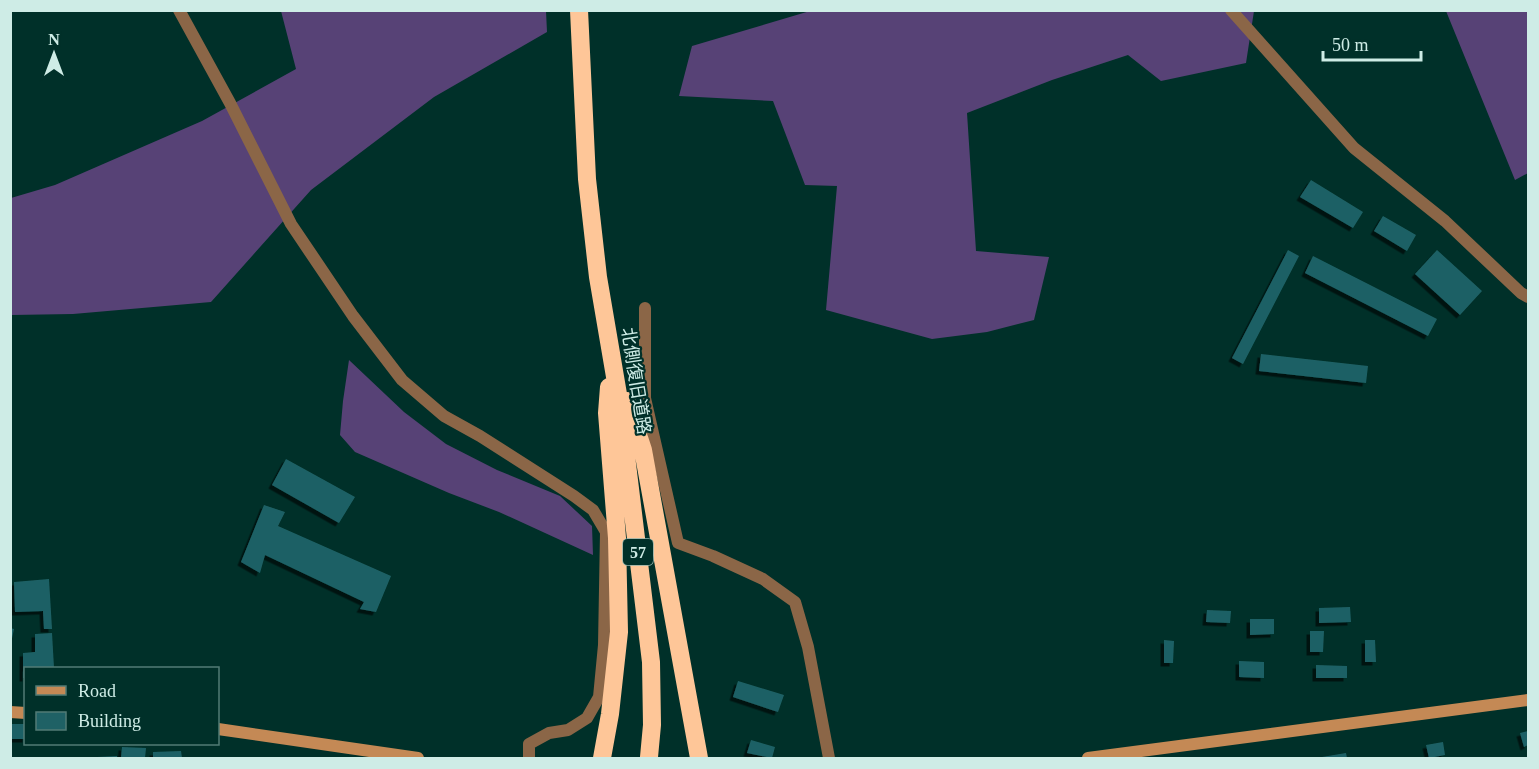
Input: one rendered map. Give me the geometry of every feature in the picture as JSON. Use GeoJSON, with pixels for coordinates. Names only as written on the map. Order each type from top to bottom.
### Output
{"type":"FeatureCollection","features":[{"type":"Feature","properties":{"kind":"highway","name":"北側復旧道路"},"geometry":{"type":"LineString","coordinates":[[579,10],[587,179],[598,277],[620,406],[650,652],[652,725],[649,757]]}},
{"type":"Feature","properties":{"kind":"highway"},"geometry":{"type":"LineString","coordinates":[[602,759],[619,632],[617,538],[607,413],[610,348]]}},
{"type":"Feature","properties":{"kind":"highway"},"geometry":{"type":"LineString","coordinates":[[610,348],[643,450],[699,759]]}},
{"type":"Feature","properties":{"kind":"street"},"geometry":{"type":"LineString","coordinates":[[179,10],[230,103],[291,224],[353,316],[402,381],[444,416],[480,436],[593,510],[606,532],[604,645],[599,697],[587,718],[568,730],[549,733],[529,744],[529,759]]}},
{"type":"Feature","properties":{"kind":"street"},"geometry":{"type":"LineString","coordinates":[[1231,10],[1354,148],[1445,221],[1528,297]]}},
{"type":"Feature","properties":{"kind":"street"},"geometry":{"type":"LineString","coordinates":[[645,308],[645,398],[678,543],[763,579],[795,602],[808,647],[829,759]]}},
{"type":"Feature","properties":{"kind":"street"},"geometry":{"type":"LineString","coordinates":[[1088,759],[1528,700]]}},
{"type":"Feature","properties":{"kind":"street"},"geometry":{"type":"LineString","coordinates":[[219,729],[418,759]]}},
{"type":"Feature","properties":{"kind":"shaded area"},"geometry":{"type":"Polygon","coordinates":[[[281,11],[546,11],[547,32],[434,97],[311,190],[211,302],[73,314],[11,315],[11,198],[55,185],[202,121],[296,69],[281,11]]]}},
{"type":"Feature","properties":{"kind":"shaded area"},"geometry":{"type":"Polygon","coordinates":[[[810,11],[1254,11],[1246,63],[1161,81],[1128,55],[1052,80],[967,113],[976,251],[1049,257],[1034,320],[987,332],[932,339],[826,310],[837,186],[805,185],[773,101],[679,96],[692,46],[810,11]]]}},
{"type":"Feature","properties":{"kind":"shaded area"},"geometry":{"type":"Polygon","coordinates":[[[1446,11],[1528,11],[1528,173],[1515,180],[1446,11]]]}},
{"type":"Feature","properties":{"kind":"shaded area"},"geometry":{"type":"Polygon","coordinates":[[[349,360],[404,412],[446,444],[497,470],[560,496],[592,526],[593,555],[499,512],[355,452],[340,435],[349,360]]]}},
{"type":"Feature","properties":{"kind":"building"},"geometry":{"type":"Polygon","coordinates":[[[1311,180],[1363,212],[1353,228],[1300,197],[1311,180]]]}},
{"type":"Feature","properties":{"kind":"building"},"geometry":{"type":"Polygon","coordinates":[[[1383,216],[1416,235],[1407,251],[1374,231],[1383,216]]]}},
{"type":"Feature","properties":{"kind":"building"},"geometry":{"type":"Polygon","coordinates":[[[1288,250],[1299,256],[1243,364],[1232,358],[1288,250]]]}},
{"type":"Feature","properties":{"kind":"building"},"geometry":{"type":"Polygon","coordinates":[[[1437,250],[1482,291],[1460,315],[1415,274],[1437,250]]]}},
{"type":"Feature","properties":{"kind":"building"},"geometry":{"type":"Polygon","coordinates":[[[1313,256],[1437,319],[1428,336],[1305,273],[1313,256]]]}},
{"type":"Feature","properties":{"kind":"building"},"geometry":{"type":"Polygon","coordinates":[[[1261,354],[1368,366],[1366,383],[1259,371],[1261,354]]]}},
{"type":"Feature","properties":{"kind":"building"},"geometry":{"type":"Polygon","coordinates":[[[286,459],[355,497],[339,523],[272,485],[286,459]]]}},
{"type":"Feature","properties":{"kind":"building"},"geometry":{"type":"Polygon","coordinates":[[[264,505],[285,512],[278,526],[391,576],[376,612],[360,609],[364,602],[265,555],[260,573],[241,562],[264,505]]]}},
{"type":"Feature","properties":{"kind":"building"},"geometry":{"type":"Polygon","coordinates":[[[49,579],[52,629],[44,629],[43,611],[15,612],[14,582],[49,579]]]}},
{"type":"Feature","properties":{"kind":"building"},"geometry":{"type":"Polygon","coordinates":[[[1350,607],[1351,622],[1319,623],[1319,608],[1350,607]]]}},
{"type":"Feature","properties":{"kind":"building"},"geometry":{"type":"Polygon","coordinates":[[[1207,610],[1231,611],[1230,623],[1206,622],[1207,610]]]}},
{"type":"Feature","properties":{"kind":"building"},"geometry":{"type":"Polygon","coordinates":[[[1250,619],[1274,619],[1274,634],[1250,635],[1250,619]]]}},
{"type":"Feature","properties":{"kind":"building"},"geometry":{"type":"Polygon","coordinates":[[[10,628],[14,629],[11,643],[10,643],[10,628]]]}},
{"type":"Feature","properties":{"kind":"building"},"geometry":{"type":"Polygon","coordinates":[[[1310,631],[1324,631],[1323,652],[1310,652],[1310,631]]]}},
{"type":"Feature","properties":{"kind":"building"},"geometry":{"type":"Polygon","coordinates":[[[52,633],[54,667],[24,667],[23,678],[23,653],[35,652],[35,634],[52,633]]]}},
{"type":"Feature","properties":{"kind":"building"},"geometry":{"type":"Polygon","coordinates":[[[1164,640],[1174,641],[1173,663],[1164,663],[1164,640]]]}},
{"type":"Feature","properties":{"kind":"building"},"geometry":{"type":"Polygon","coordinates":[[[1365,640],[1375,640],[1376,662],[1365,662],[1365,640]]]}},
{"type":"Feature","properties":{"kind":"building"},"geometry":{"type":"Polygon","coordinates":[[[1239,661],[1264,662],[1264,678],[1239,677],[1239,661]]]}},
{"type":"Feature","properties":{"kind":"building"},"geometry":{"type":"Polygon","coordinates":[[[1316,665],[1347,666],[1347,678],[1316,678],[1316,665]]]}},
{"type":"Feature","properties":{"kind":"building"},"geometry":{"type":"Polygon","coordinates":[[[738,681],[784,695],[778,712],[733,697],[738,681]]]}},
{"type":"Feature","properties":{"kind":"building"},"geometry":{"type":"Polygon","coordinates":[[[10,724],[24,724],[24,739],[10,739],[10,724]]]}},
{"type":"Feature","properties":{"kind":"building"},"geometry":{"type":"Polygon","coordinates":[[[1528,731],[1528,745],[1524,747],[1520,733],[1528,731]]]}},
{"type":"Feature","properties":{"kind":"building"},"geometry":{"type":"Polygon","coordinates":[[[751,740],[775,747],[772,758],[747,753],[751,740]]]}},
{"type":"Feature","properties":{"kind":"building"},"geometry":{"type":"Polygon","coordinates":[[[1443,742],[1445,755],[1429,758],[1426,745],[1443,742]]]}},
{"type":"Feature","properties":{"kind":"building"},"geometry":{"type":"Polygon","coordinates":[[[122,747],[146,748],[145,758],[121,758],[122,747]]]}},
{"type":"Feature","properties":{"kind":"building"},"geometry":{"type":"Polygon","coordinates":[[[181,751],[182,758],[153,758],[153,752],[181,751]]]}},
{"type":"Feature","properties":{"kind":"building"},"geometry":{"type":"Polygon","coordinates":[[[1346,753],[1347,758],[1322,758],[1322,757],[1346,753]]]}},
{"type":"Feature","properties":{"kind":"building"},"geometry":{"type":"Polygon","coordinates":[[[117,756],[117,758],[97,758],[97,757],[117,756]]]}}]}
